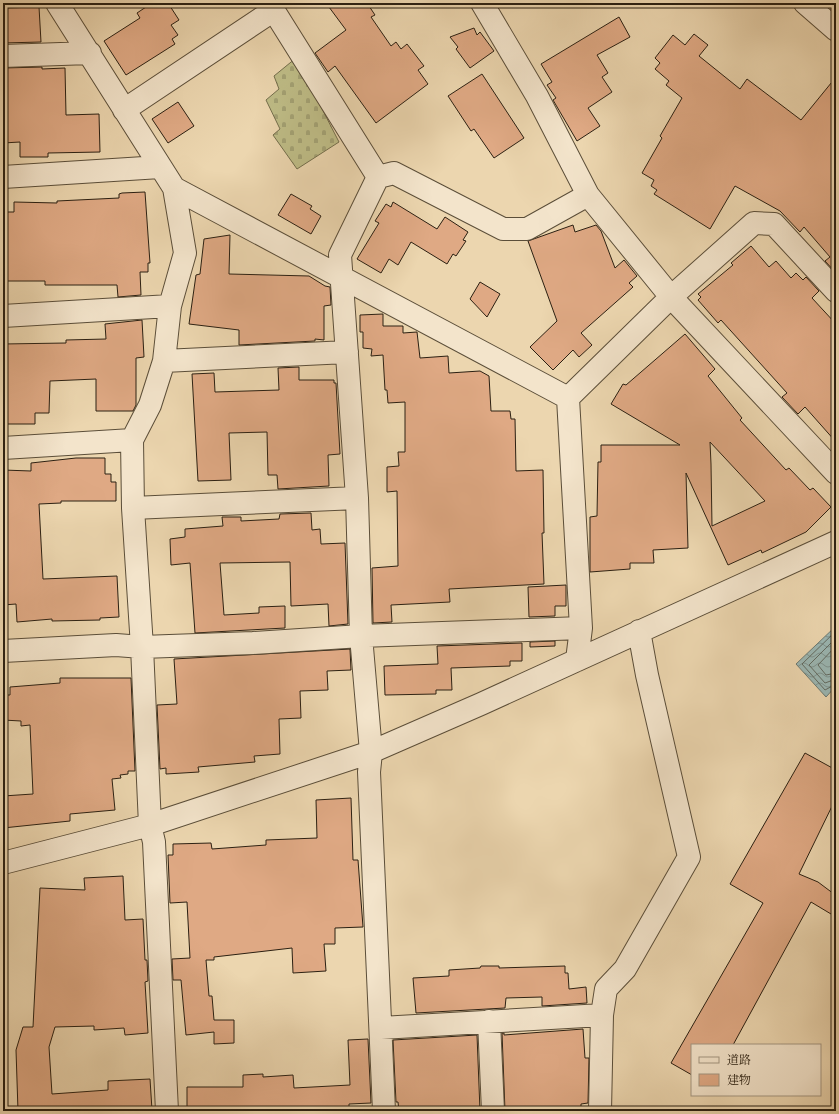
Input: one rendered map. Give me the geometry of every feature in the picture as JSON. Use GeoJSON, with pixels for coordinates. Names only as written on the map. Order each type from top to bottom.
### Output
{"type":"FeatureCollection","features":[{"type":"Feature","properties":{"kind":"street"},"geometry":{"type":"LineString","coordinates":[[57,3],[174,188],[185,253],[170,306],[164,361],[150,405],[132,440],[132,508],[142,647],[150,826],[154,842],[167,1111]]}},
{"type":"Feature","properties":{"kind":"street"},"geometry":{"type":"LineString","coordinates":[[482,3],[537,96],[588,195],[671,297],[836,473]]}},
{"type":"Feature","properties":{"kind":"street"},"geometry":{"type":"LineString","coordinates":[[805,3],[836,30]]}},
{"type":"Feature","properties":{"kind":"street"},"geometry":{"type":"LineString","coordinates":[[124,110],[272,7],[378,177]]}},
{"type":"Feature","properties":{"kind":"street"},"geometry":{"type":"LineString","coordinates":[[3,56],[90,53]]}},
{"type":"Feature","properties":{"kind":"street"},"geometry":{"type":"LineString","coordinates":[[3,176],[160,167]]}},
{"type":"Feature","properties":{"kind":"street"},"geometry":{"type":"LineString","coordinates":[[378,177],[394,174],[503,229],[527,229],[588,195]]}},
{"type":"Feature","properties":{"kind":"street"},"geometry":{"type":"LineString","coordinates":[[378,177],[340,255],[343,277],[356,498],[361,636],[370,752],[384,1111]]}},
{"type":"Feature","properties":{"kind":"street"},"geometry":{"type":"LineString","coordinates":[[174,188],[568,398]]}},
{"type":"Feature","properties":{"kind":"street"},"geometry":{"type":"LineString","coordinates":[[577,660],[581,628],[568,398],[671,297],[754,224],[774,224],[836,291]]}},
{"type":"Feature","properties":{"kind":"street"},"geometry":{"type":"LineString","coordinates":[[3,316],[170,306]]}},
{"type":"Feature","properties":{"kind":"street"},"geometry":{"type":"LineString","coordinates":[[164,361],[347,352]]}},
{"type":"Feature","properties":{"kind":"street"},"geometry":{"type":"LineString","coordinates":[[3,448],[132,440]]}},
{"type":"Feature","properties":{"kind":"street"},"geometry":{"type":"LineString","coordinates":[[132,508],[356,498]]}},
{"type":"Feature","properties":{"kind":"street"},"geometry":{"type":"LineString","coordinates":[[3,863],[150,826],[370,752],[836,542]]}},
{"type":"Feature","properties":{"kind":"street"},"geometry":{"type":"LineString","coordinates":[[3,651],[116,645],[142,647],[252,643],[361,636],[581,628]]}},
{"type":"Feature","properties":{"kind":"street"},"geometry":{"type":"LineString","coordinates":[[600,1111],[602,1015],[606,989],[626,969],[689,857],[647,675],[639,631]]}},
{"type":"Feature","properties":{"kind":"street"},"geometry":{"type":"LineString","coordinates":[[381,1028],[602,1015]]}},
{"type":"Feature","properties":{"kind":"street"},"geometry":{"type":"LineString","coordinates":[[489,1021],[493,1111]]}},
{"type":"Feature","properties":{"kind":"green space"},"geometry":{"type":"Polygon","coordinates":[[[296,58],[339,142],[297,169],[273,135],[280,129],[266,100],[279,89],[274,76],[296,58]]]}},
{"type":"Feature","properties":{"kind":"water"},"geometry":{"type":"Polygon","coordinates":[[[836,626],[836,686],[826,697],[796,664],[836,626]]]}},
{"type":"Feature","properties":{"kind":"building"},"geometry":{"type":"Polygon","coordinates":[[[152,3],[168,3],[179,20],[171,25],[178,35],[172,39],[175,44],[126,75],[104,41],[140,18],[137,13],[152,3]]]}},
{"type":"Feature","properties":{"kind":"building"},"geometry":{"type":"Polygon","coordinates":[[[326,3],[367,3],[375,15],[371,17],[391,46],[396,42],[401,49],[407,44],[424,66],[418,70],[428,84],[376,123],[335,66],[328,72],[315,53],[346,30],[326,3]]]}},
{"type":"Feature","properties":{"kind":"building"},"geometry":{"type":"Polygon","coordinates":[[[39,7],[41,42],[3,43],[3,8],[39,7]]]}},
{"type":"Feature","properties":{"kind":"building"},"geometry":{"type":"Polygon","coordinates":[[[619,17],[630,37],[597,55],[608,73],[602,77],[612,92],[588,108],[600,126],[577,141],[553,100],[556,98],[547,85],[552,82],[541,64],[619,17]]]}},
{"type":"Feature","properties":{"kind":"building"},"geometry":{"type":"Polygon","coordinates":[[[474,28],[477,35],[480,32],[494,51],[470,68],[456,49],[458,47],[450,37],[474,28]]]}},
{"type":"Feature","properties":{"kind":"building"},"geometry":{"type":"Polygon","coordinates":[[[694,34],[708,45],[699,56],[740,89],[747,79],[801,120],[836,77],[836,273],[825,261],[830,257],[804,227],[800,232],[780,211],[735,186],[710,229],[654,194],[657,190],[651,186],[654,180],[642,173],[662,138],[660,136],[682,98],[666,85],[669,81],[655,69],[660,63],[655,58],[673,35],[685,45],[694,34]]]}},
{"type":"Feature","properties":{"kind":"building"},"geometry":{"type":"Polygon","coordinates":[[[42,67],[42,69],[65,68],[66,115],[99,114],[100,152],[48,153],[48,157],[20,157],[20,142],[3,143],[3,68],[42,67]]]}},
{"type":"Feature","properties":{"kind":"building"},"geometry":{"type":"Polygon","coordinates":[[[482,74],[524,138],[494,158],[474,129],[471,131],[448,96],[482,74]]]}},
{"type":"Feature","properties":{"kind":"building"},"geometry":{"type":"Polygon","coordinates":[[[178,102],[194,126],[168,143],[152,119],[178,102]]]}},
{"type":"Feature","properties":{"kind":"building"},"geometry":{"type":"Polygon","coordinates":[[[145,192],[150,263],[148,263],[148,272],[140,272],[141,295],[118,297],[117,285],[45,285],[45,281],[3,281],[3,212],[14,212],[14,202],[57,203],[57,201],[119,198],[119,194],[122,193],[145,192]]]}},
{"type":"Feature","properties":{"kind":"building"},"geometry":{"type":"Polygon","coordinates":[[[291,194],[312,206],[310,209],[321,216],[311,234],[278,215],[291,194]]]}},
{"type":"Feature","properties":{"kind":"building"},"geometry":{"type":"Polygon","coordinates":[[[393,202],[437,229],[445,217],[468,232],[463,240],[466,241],[456,256],[453,254],[447,264],[411,242],[398,265],[389,259],[381,273],[357,259],[379,223],[375,221],[386,204],[391,207],[393,202]]]}},
{"type":"Feature","properties":{"kind":"building"},"geometry":{"type":"Polygon","coordinates":[[[573,225],[575,232],[596,225],[601,231],[615,268],[624,260],[637,276],[629,283],[633,287],[581,333],[592,345],[579,357],[573,350],[553,370],[530,347],[557,321],[528,241],[573,225]]]}},
{"type":"Feature","properties":{"kind":"building"},"geometry":{"type":"Polygon","coordinates":[[[230,235],[229,274],[309,276],[325,286],[330,287],[331,305],[324,306],[324,340],[315,339],[315,341],[239,345],[239,330],[189,324],[196,275],[200,274],[204,239],[230,235]]]}},
{"type":"Feature","properties":{"kind":"building"},"geometry":{"type":"Polygon","coordinates":[[[751,246],[769,267],[776,261],[791,278],[796,273],[803,280],[806,277],[819,291],[812,298],[836,324],[836,442],[805,407],[798,414],[782,397],[787,393],[721,320],[718,323],[698,300],[701,297],[698,294],[733,265],[731,263],[751,246]]]}},
{"type":"Feature","properties":{"kind":"building"},"geometry":{"type":"Polygon","coordinates":[[[480,282],[500,294],[487,317],[470,299],[480,282]]]}},
{"type":"Feature","properties":{"kind":"building"},"geometry":{"type":"Polygon","coordinates":[[[383,314],[383,326],[403,326],[403,333],[417,332],[420,358],[448,356],[449,373],[480,371],[489,376],[491,411],[510,411],[511,419],[515,419],[516,471],[543,470],[544,533],[542,533],[544,584],[449,589],[450,602],[391,605],[392,622],[373,623],[372,568],[398,566],[397,491],[387,492],[387,467],[399,466],[398,452],[405,452],[405,402],[388,403],[387,390],[385,390],[383,355],[371,356],[372,349],[363,348],[363,332],[360,332],[360,315],[383,314]]]}},
{"type":"Feature","properties":{"kind":"building"},"geometry":{"type":"Polygon","coordinates":[[[142,320],[144,357],[136,358],[136,405],[133,411],[96,411],[96,379],[50,381],[49,413],[35,413],[35,424],[7,424],[7,381],[6,375],[3,375],[3,344],[66,343],[66,340],[106,339],[105,324],[142,320]]]}},
{"type":"Feature","properties":{"kind":"building"},"geometry":{"type":"Polygon","coordinates":[[[685,334],[715,369],[708,376],[742,418],[740,420],[786,470],[789,468],[810,490],[813,488],[831,507],[806,532],[762,553],[761,550],[728,565],[686,473],[688,548],[653,550],[654,563],[630,563],[630,569],[590,572],[590,517],[597,516],[598,462],[601,462],[601,445],[680,445],[611,404],[623,384],[626,385],[685,334]],[[710,442],[712,526],[765,501],[710,442]]]}},
{"type":"Feature","properties":{"kind":"building"},"geometry":{"type":"Polygon","coordinates":[[[299,367],[299,380],[334,380],[334,383],[336,383],[340,454],[328,455],[329,486],[278,489],[277,475],[268,475],[267,432],[229,433],[231,480],[198,481],[192,374],[214,373],[215,392],[279,390],[278,368],[299,367]]]}},
{"type":"Feature","properties":{"kind":"building"},"geometry":{"type":"Polygon","coordinates":[[[76,458],[105,458],[105,474],[111,474],[111,482],[116,482],[116,501],[61,501],[61,503],[39,504],[43,579],[117,576],[119,617],[100,618],[100,620],[52,621],[52,619],[17,622],[16,604],[3,605],[3,584],[7,584],[3,470],[31,471],[31,463],[76,458]]]}},
{"type":"Feature","properties":{"kind":"building"},"geometry":{"type":"Polygon","coordinates":[[[311,513],[312,530],[320,529],[321,544],[345,543],[348,624],[329,626],[328,604],[291,606],[290,562],[220,563],[224,615],[259,613],[259,607],[285,606],[285,628],[195,633],[190,563],[171,565],[170,539],[185,537],[185,529],[223,526],[222,517],[241,517],[241,521],[279,519],[280,514],[311,513]]]}},
{"type":"Feature","properties":{"kind":"building"},"geometry":{"type":"Polygon","coordinates":[[[566,585],[566,606],[555,606],[555,616],[529,617],[528,587],[566,585]]]}},
{"type":"Feature","properties":{"kind":"building"},"geometry":{"type":"Polygon","coordinates":[[[555,641],[555,646],[530,647],[530,642],[555,641]]]}},
{"type":"Feature","properties":{"kind":"building"},"geometry":{"type":"Polygon","coordinates":[[[522,643],[522,661],[510,661],[510,666],[451,668],[452,690],[436,690],[436,694],[385,695],[384,666],[438,664],[437,646],[522,643]]]}},
{"type":"Feature","properties":{"kind":"building"},"geometry":{"type":"Polygon","coordinates":[[[350,649],[351,670],[327,671],[328,690],[300,691],[301,718],[279,719],[280,754],[254,756],[255,762],[198,767],[199,772],[166,774],[166,768],[160,769],[157,705],[177,704],[174,659],[350,649]]]}},
{"type":"Feature","properties":{"kind":"building"},"geometry":{"type":"Polygon","coordinates":[[[60,678],[131,678],[135,771],[128,771],[128,774],[120,775],[121,778],[112,779],[115,810],[70,814],[70,821],[3,828],[3,796],[33,794],[30,725],[21,726],[21,721],[3,720],[3,695],[10,695],[10,687],[60,683],[60,678]]]}},
{"type":"Feature","properties":{"kind":"building"},"geometry":{"type":"Polygon","coordinates":[[[805,753],[836,770],[836,798],[799,874],[818,882],[834,894],[836,900],[836,917],[811,902],[734,1044],[691,1044],[691,1074],[671,1063],[763,903],[730,884],[805,753]]]}},
{"type":"Feature","properties":{"kind":"building"},"geometry":{"type":"Polygon","coordinates":[[[351,798],[353,860],[358,860],[363,927],[335,928],[335,944],[324,944],[326,971],[293,973],[292,948],[214,957],[214,960],[206,960],[209,996],[212,996],[214,1020],[234,1020],[234,1043],[214,1044],[214,1032],[186,1035],[181,980],[173,980],[172,959],[190,958],[187,902],[170,903],[168,855],[173,855],[173,844],[211,843],[212,849],[266,845],[266,840],[317,838],[316,800],[351,798]]]}},
{"type":"Feature","properties":{"kind":"building"},"geometry":{"type":"Polygon","coordinates":[[[123,876],[125,920],[143,919],[145,960],[147,960],[148,981],[145,982],[148,1033],[125,1035],[124,1028],[94,1030],[94,1026],[55,1027],[49,1047],[52,1094],[108,1090],[108,1081],[150,1079],[152,1110],[18,1111],[16,1050],[23,1027],[33,1027],[40,888],[85,890],[84,878],[123,876]]]}},
{"type":"Feature","properties":{"kind":"building"},"geometry":{"type":"Polygon","coordinates":[[[481,966],[499,966],[499,968],[565,966],[565,973],[568,973],[569,989],[586,987],[587,1003],[542,1006],[542,997],[506,998],[505,1008],[416,1013],[413,978],[449,976],[449,970],[480,968],[481,966]]]}},
{"type":"Feature","properties":{"kind":"building"},"geometry":{"type":"Polygon","coordinates":[[[583,1029],[585,1058],[589,1058],[588,1103],[581,1104],[581,1111],[505,1111],[502,1033],[504,1033],[504,1035],[583,1029]]]}},
{"type":"Feature","properties":{"kind":"building"},"geometry":{"type":"Polygon","coordinates":[[[477,1035],[480,1111],[399,1111],[398,1102],[396,1102],[393,1040],[477,1035]]]}},
{"type":"Feature","properties":{"kind":"building"},"geometry":{"type":"Polygon","coordinates":[[[368,1039],[371,1103],[349,1104],[349,1111],[187,1111],[187,1087],[243,1087],[243,1075],[263,1074],[263,1077],[293,1075],[294,1088],[350,1085],[348,1040],[368,1039]]]}}]}
